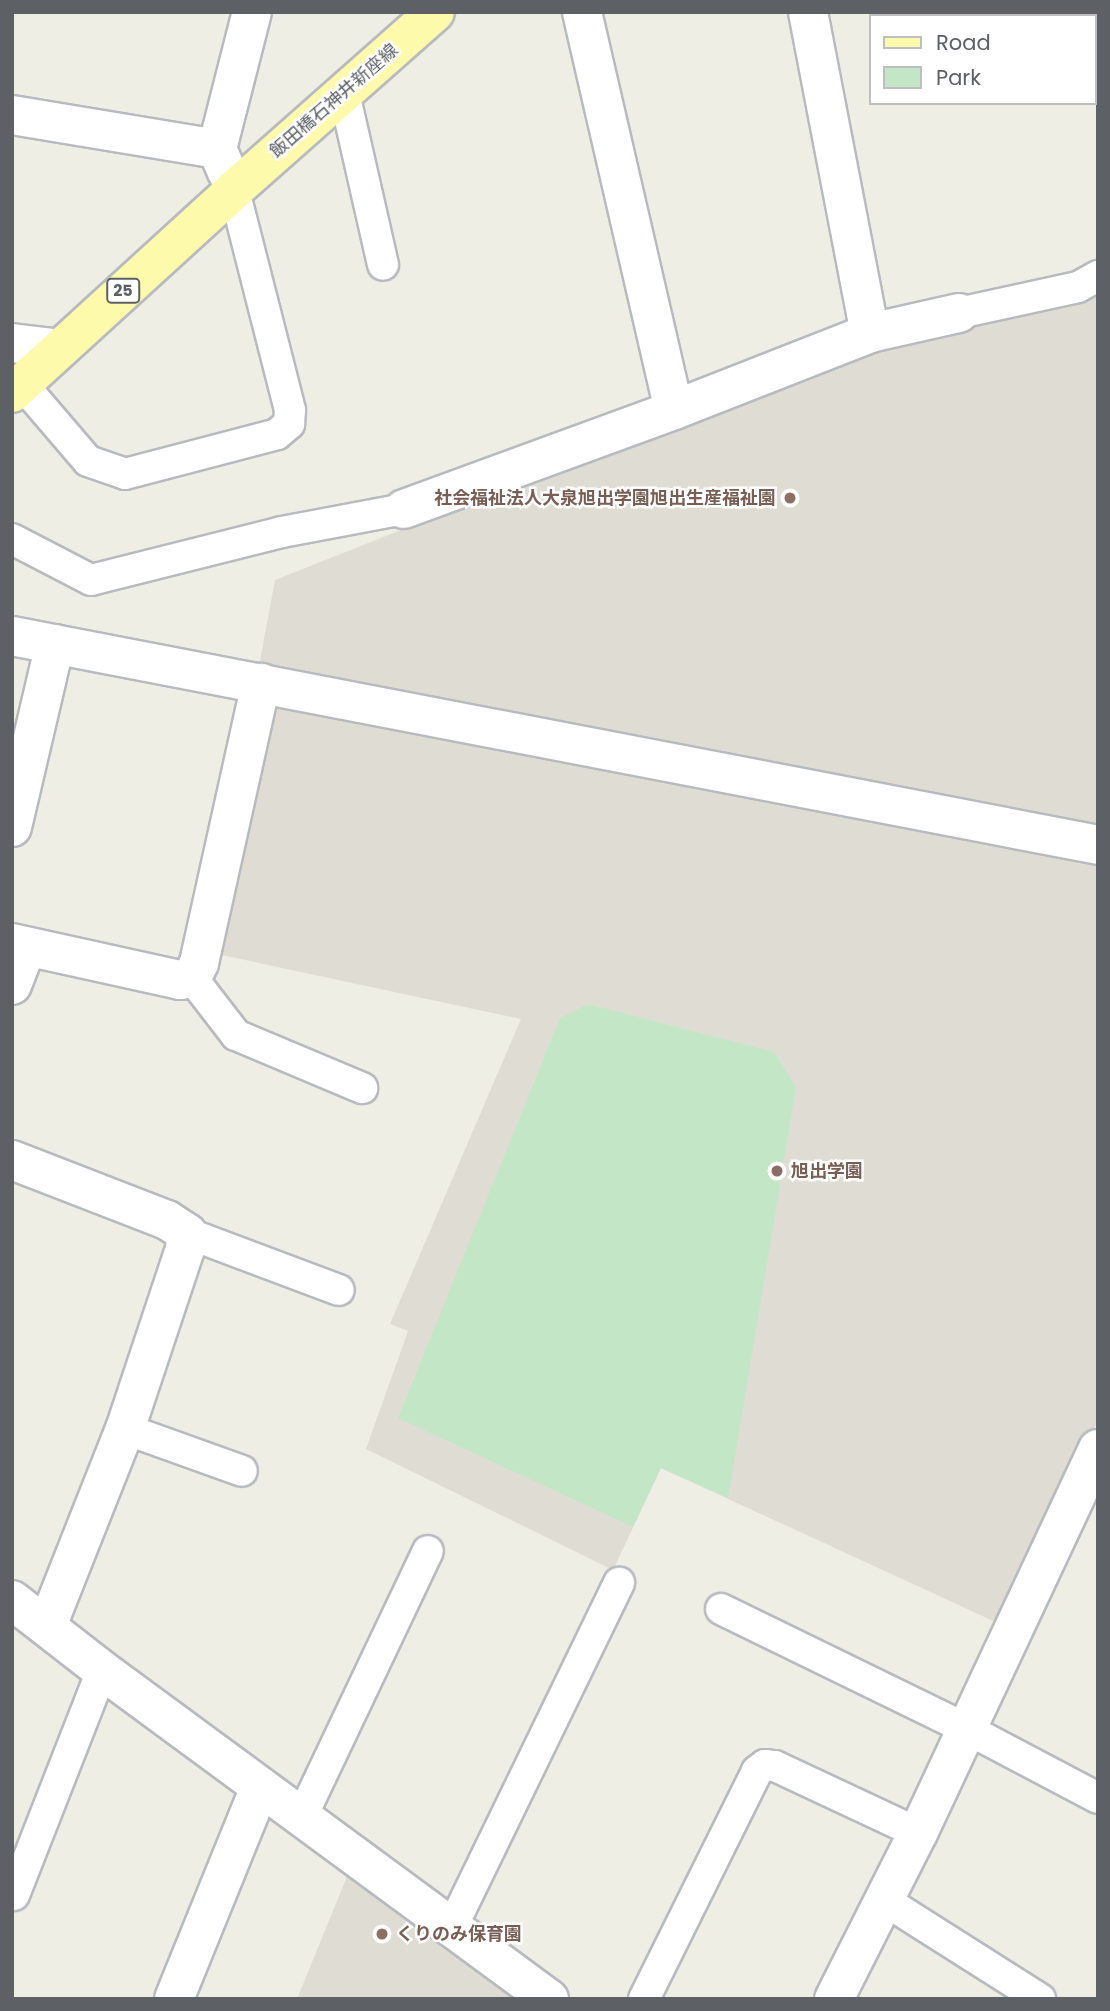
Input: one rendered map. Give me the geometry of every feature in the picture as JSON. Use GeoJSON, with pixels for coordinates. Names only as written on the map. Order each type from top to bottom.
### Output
{"type":"FeatureCollection","features":[{"type":"Feature","properties":{"kind":"main road","name":"飯田橋石神井新座線"},"geometry":{"type":"LineString","coordinates":[[234,190],[435,12]]}},
{"type":"Feature","properties":{"kind":"main road","name":"25"},"geometry":{"type":"LineString","coordinates":[[17,389],[234,190]]}},
{"type":"Feature","properties":{"kind":"street"},"geometry":{"type":"LineString","coordinates":[[234,190],[217,149],[252,12]]}},
{"type":"Feature","properties":{"kind":"street"},"geometry":{"type":"LineString","coordinates":[[582,12],[674,410]]}},
{"type":"Feature","properties":{"kind":"street"},"geometry":{"type":"LineString","coordinates":[[808,12],[870,333]]}},
{"type":"Feature","properties":{"kind":"street"},"geometry":{"type":"LineString","coordinates":[[12,115],[217,149]]}},
{"type":"Feature","properties":{"kind":"street"},"geometry":{"type":"LineString","coordinates":[[404,509],[674,410],[870,333],[960,313]]}},
{"type":"Feature","properties":{"kind":"street"},"geometry":{"type":"LineString","coordinates":[[12,343],[60,349]]}},
{"type":"Feature","properties":{"kind":"street"},"geometry":{"type":"LineString","coordinates":[[12,636],[1098,845]]}},
{"type":"Feature","properties":{"kind":"street"},"geometry":{"type":"LineString","coordinates":[[12,827],[55,644]]}},
{"type":"Feature","properties":{"kind":"street"},"geometry":{"type":"LineString","coordinates":[[12,985],[19,945],[180,980],[192,978],[199,963],[261,683]]}},
{"type":"Feature","properties":{"kind":"street"},"geometry":{"type":"LineString","coordinates":[[12,1160],[167,1220],[187,1233],[185,1249],[125,1429],[47,1626]]}},
{"type":"Feature","properties":{"kind":"street"},"geometry":{"type":"LineString","coordinates":[[834,1999],[918,1833],[1098,1449]]}},
{"type":"Feature","properties":{"kind":"street"},"geometry":{"type":"LineString","coordinates":[[12,1600],[102,1670],[260,1787],[303,1815],[549,1999]]}},
{"type":"Feature","properties":{"kind":"street"},"geometry":{"type":"LineString","coordinates":[[174,1999],[260,1787]]}},
{"type":"Feature","properties":{"kind":"lane"},"geometry":{"type":"LineString","coordinates":[[344,93],[383,265]]}},
{"type":"Feature","properties":{"kind":"lane"},"geometry":{"type":"LineString","coordinates":[[17,389],[88,461],[125,474],[277,434],[289,424],[290,410],[234,190]]}},
{"type":"Feature","properties":{"kind":"lane"},"geometry":{"type":"LineString","coordinates":[[960,313],[1078,287],[1098,276]]}},
{"type":"Feature","properties":{"kind":"lane"},"geometry":{"type":"LineString","coordinates":[[12,539],[91,579],[282,532],[404,509]]}},
{"type":"Feature","properties":{"kind":"lane"},"geometry":{"type":"LineString","coordinates":[[192,978],[236,1035],[362,1088]]}},
{"type":"Feature","properties":{"kind":"lane"},"geometry":{"type":"LineString","coordinates":[[187,1233],[339,1290]]}},
{"type":"Feature","properties":{"kind":"lane"},"geometry":{"type":"LineString","coordinates":[[125,1429],[242,1471]]}},
{"type":"Feature","properties":{"kind":"lane"},"geometry":{"type":"LineString","coordinates":[[303,1815],[428,1551]]}},
{"type":"Feature","properties":{"kind":"lane"},"geometry":{"type":"LineString","coordinates":[[452,1929],[619,1583]]}},
{"type":"Feature","properties":{"kind":"lane"},"geometry":{"type":"LineString","coordinates":[[722,1609],[967,1728],[1098,1798]]}},
{"type":"Feature","properties":{"kind":"lane"},"geometry":{"type":"LineString","coordinates":[[14,1895],[102,1670]]}},
{"type":"Feature","properties":{"kind":"lane"},"geometry":{"type":"LineString","coordinates":[[644,1999],[757,1771],[765,1765],[775,1766],[918,1833]]}},
{"type":"Feature","properties":{"kind":"lane"},"geometry":{"type":"LineString","coordinates":[[884,1900],[1040,1999]]}},
{"type":"Feature","properties":{"kind":"shaded area","name":"社会福祉法人大泉旭出学園旭出生産福祉園"},"geometry":{"type":"Polygon","coordinates":[[[1098,286],[1098,836],[259,666],[275,580],[840,356],[1098,286]]]}},
{"type":"Feature","properties":{"kind":"shaded area","name":"旭出学園"},"geometry":{"type":"Polygon","coordinates":[[[279,698],[1098,855],[1098,1420],[1002,1625],[661,1468],[613,1570],[366,1449],[408,1331],[390,1324],[521,1019],[217,954],[279,698]]]}},
{"type":"Feature","properties":{"kind":"shaded area","name":"くりのみ保育園"},"geometry":{"type":"Polygon","coordinates":[[[350,1869],[531,1999],[297,1999],[350,1869]]]}},
{"type":"Feature","properties":{"kind":"green space"},"geometry":{"type":"Polygon","coordinates":[[[588,1004],[774,1052],[796,1087],[728,1498],[661,1468],[633,1527],[398,1418],[560,1018],[588,1004]]]}},
{"type":"Feature","properties":{"kind":"place","name":"社会福祉法人大泉旭出学園旭出生産福祉園"},"geometry":{"type":"Point","coordinates":[790,498]}},
{"type":"Feature","properties":{"kind":"place","name":"旭出学園"},"geometry":{"type":"Point","coordinates":[777,1171]}},
{"type":"Feature","properties":{"kind":"place","name":"くりのみ保育園"},"geometry":{"type":"Point","coordinates":[382,1934]}}]}
